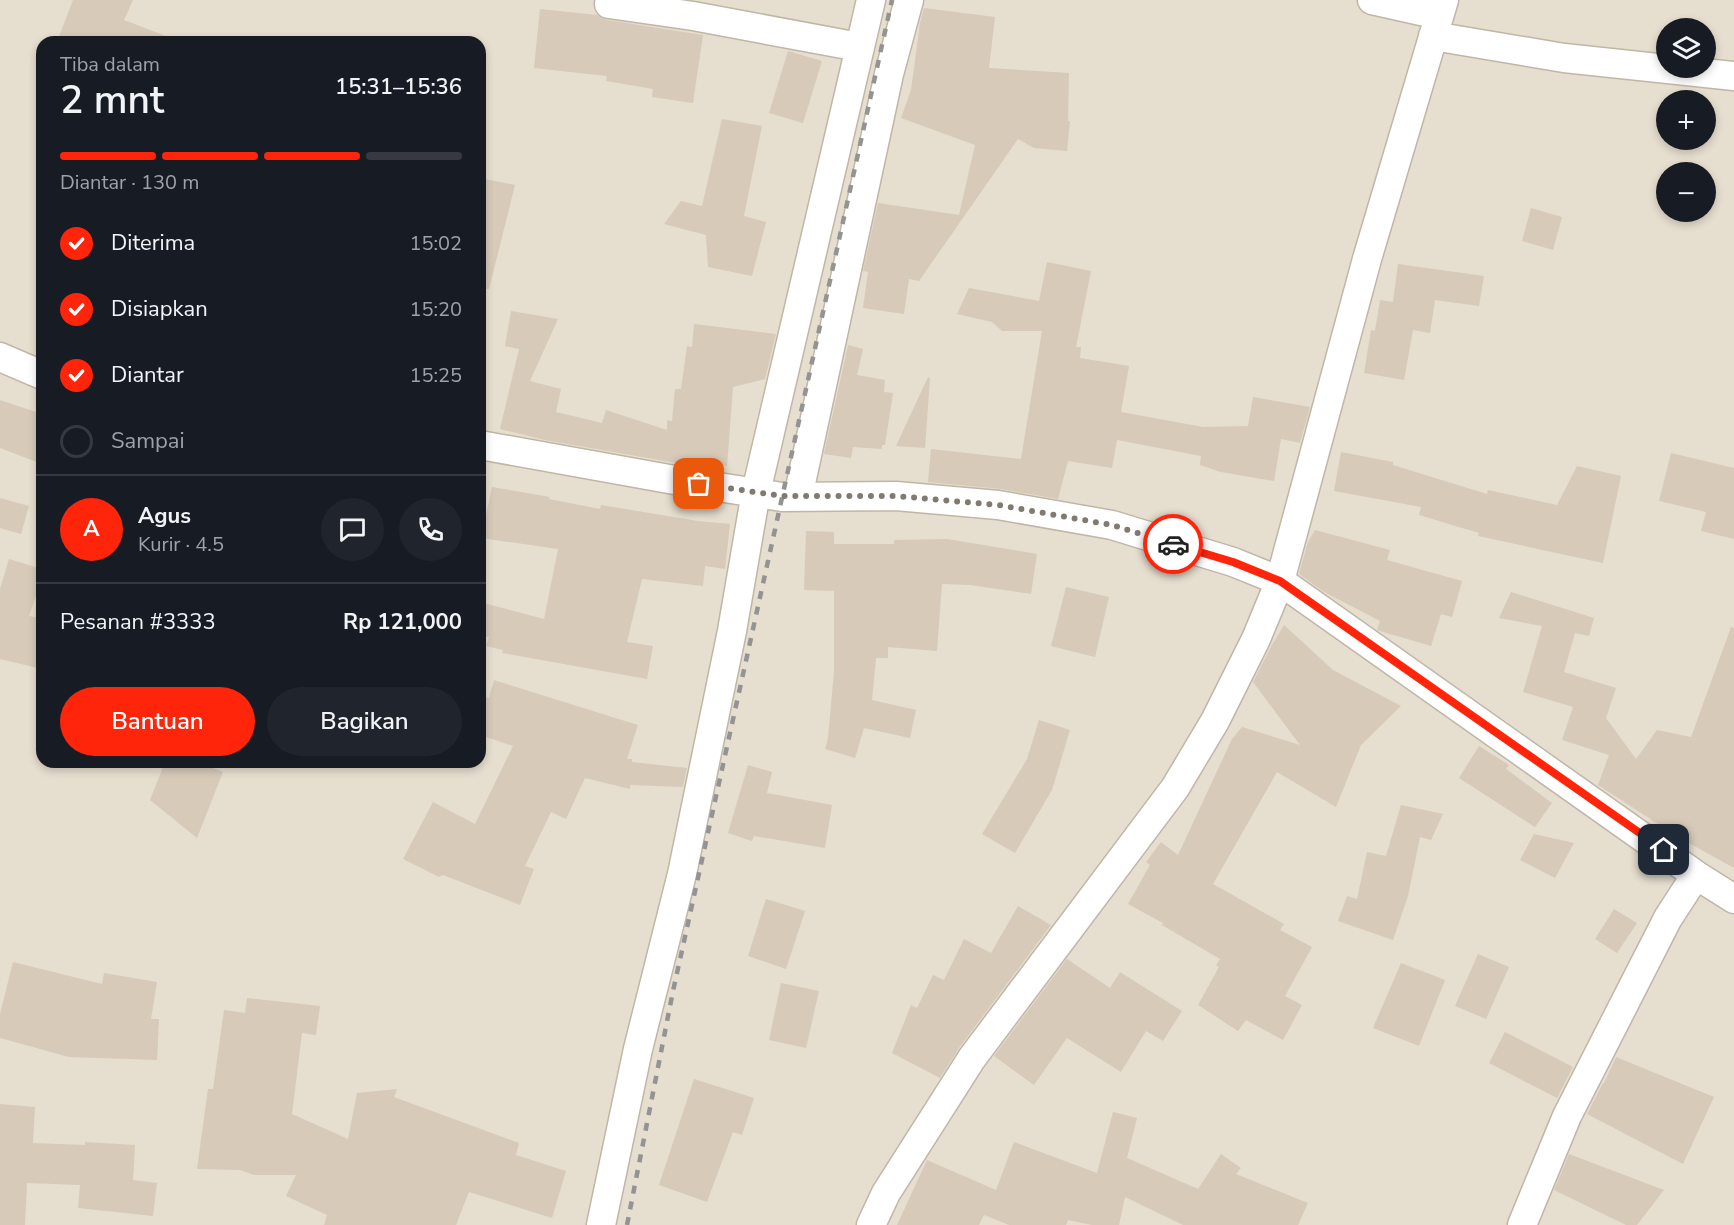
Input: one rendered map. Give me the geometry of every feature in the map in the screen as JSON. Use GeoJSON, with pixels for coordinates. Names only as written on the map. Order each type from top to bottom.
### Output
{"type":"FeatureCollection","features":[{"type":"Feature","properties":{"kind":"street"},"geometry":{"type":"LineString","coordinates":[[601,1225],[638,1049],[682,874],[732,631],[756,492],[871,0]]}},
{"type":"Feature","properties":{"kind":"street"},"geometry":{"type":"LineString","coordinates":[[798,496],[890,74],[909,0]]}},
{"type":"Feature","properties":{"kind":"street"},"geometry":{"type":"LineString","coordinates":[[1372,0],[1439,17],[1564,58],[1734,76]]}},
{"type":"Feature","properties":{"kind":"street"},"geometry":{"type":"LineString","coordinates":[[609,4],[713,20],[859,47]]}},
{"type":"Feature","properties":{"kind":"street"},"geometry":{"type":"LineString","coordinates":[[871,1225],[886,1193],[972,1058],[1175,788],[1215,721],[1256,639],[1280,581],[1367,259],[1439,17]]}},
{"type":"Feature","properties":{"kind":"street"},"geometry":{"type":"LineString","coordinates":[[0,357],[36,372]]}},
{"type":"Feature","properties":{"kind":"street"},"geometry":{"type":"LineString","coordinates":[[486,446],[680,481],[756,492],[798,496],[896,496],[998,505],[1112,525],[1233,562],[1280,581],[1664,850],[1696,875],[1734,899]]}},
{"type":"Feature","properties":{"kind":"street"},"geometry":{"type":"LineString","coordinates":[[1522,1225],[1567,1116],[1668,918],[1696,875]]}},
{"type":"Feature","properties":{"kind":"shaded area"},"geometry":{"type":"Polygon","coordinates":[[[0,0],[1734,0],[1734,1225],[0,1225],[0,0]]]}},
{"type":"Feature","properties":{"kind":"building"},"geometry":{"type":"Polygon","coordinates":[[[73,0],[133,0],[124,20],[166,36],[59,36],[73,0]]]}},
{"type":"Feature","properties":{"kind":"building"},"geometry":{"type":"Polygon","coordinates":[[[924,8],[995,17],[989,68],[1069,73],[1068,121],[1070,121],[1067,151],[1034,148],[1018,139],[919,281],[909,279],[904,314],[863,308],[868,272],[863,271],[878,203],[959,215],[975,145],[901,118],[911,90],[924,8]]]}},
{"type":"Feature","properties":{"kind":"building"},"geometry":{"type":"Polygon","coordinates":[[[540,9],[597,15],[607,20],[703,35],[693,103],[652,97],[653,89],[606,81],[607,76],[534,68],[540,9]]]}},
{"type":"Feature","properties":{"kind":"building"},"geometry":{"type":"Polygon","coordinates":[[[788,51],[822,61],[803,123],[769,113],[788,51]]]}},
{"type":"Feature","properties":{"kind":"building"},"geometry":{"type":"Polygon","coordinates":[[[722,119],[762,126],[744,216],[766,222],[752,276],[708,267],[706,235],[664,224],[681,201],[702,206],[722,119]]]}},
{"type":"Feature","properties":{"kind":"building"},"geometry":{"type":"Polygon","coordinates":[[[486,179],[515,185],[489,289],[486,289],[486,179]]]}},
{"type":"Feature","properties":{"kind":"building"},"geometry":{"type":"Polygon","coordinates":[[[1531,208],[1562,217],[1553,250],[1522,241],[1531,208]]]}},
{"type":"Feature","properties":{"kind":"building"},"geometry":{"type":"Polygon","coordinates":[[[1047,262],[1091,271],[1076,347],[1081,347],[1080,358],[1129,366],[1121,412],[1203,427],[1248,426],[1253,397],[1310,407],[1300,443],[1281,439],[1274,481],[1221,472],[1200,465],[1201,456],[1117,440],[1112,468],[1068,461],[1058,499],[1001,489],[928,482],[931,449],[1021,459],[1042,331],[1002,331],[992,322],[957,314],[969,288],[1039,301],[1047,262]]]}},
{"type":"Feature","properties":{"kind":"building"},"geometry":{"type":"Polygon","coordinates":[[[1398,264],[1484,276],[1479,306],[1435,300],[1430,333],[1413,330],[1404,380],[1364,373],[1371,330],[1375,331],[1380,300],[1393,302],[1398,264]]]}},
{"type":"Feature","properties":{"kind":"building"},"geometry":{"type":"Polygon","coordinates":[[[511,311],[558,319],[530,381],[561,389],[556,412],[602,423],[606,410],[667,430],[667,420],[672,421],[675,389],[681,389],[687,346],[692,347],[694,324],[776,334],[765,379],[733,387],[727,466],[670,462],[545,440],[500,429],[519,349],[505,346],[511,311]]]}},
{"type":"Feature","properties":{"kind":"building"},"geometry":{"type":"Polygon","coordinates":[[[848,345],[863,349],[857,375],[885,380],[884,392],[893,393],[885,445],[882,445],[882,449],[853,447],[851,458],[824,454],[848,345]]]}},
{"type":"Feature","properties":{"kind":"building"},"geometry":{"type":"Polygon","coordinates":[[[928,377],[930,378],[925,448],[896,446],[928,377]]]}},
{"type":"Feature","properties":{"kind":"building"},"geometry":{"type":"Polygon","coordinates":[[[0,400],[36,412],[36,462],[0,448],[0,400]]]}},
{"type":"Feature","properties":{"kind":"building"},"geometry":{"type":"Polygon","coordinates":[[[1341,452],[1393,462],[1393,465],[1487,494],[1488,490],[1557,505],[1577,466],[1621,476],[1603,563],[1478,536],[1479,533],[1419,515],[1421,507],[1334,491],[1341,452]]]}},
{"type":"Feature","properties":{"kind":"building"},"geometry":{"type":"Polygon","coordinates":[[[1671,453],[1734,468],[1734,539],[1701,531],[1706,512],[1659,501],[1671,453]]]}},
{"type":"Feature","properties":{"kind":"building"},"geometry":{"type":"Polygon","coordinates":[[[492,487],[600,509],[601,505],[730,524],[725,569],[705,566],[703,586],[642,579],[627,642],[653,646],[647,679],[502,653],[503,650],[486,646],[489,637],[486,637],[486,604],[544,619],[558,549],[486,539],[486,515],[492,487]]]}},
{"type":"Feature","properties":{"kind":"building"},"geometry":{"type":"Polygon","coordinates":[[[0,498],[29,506],[21,534],[0,528],[0,498]]]}},
{"type":"Feature","properties":{"kind":"building"},"geometry":{"type":"Polygon","coordinates":[[[1315,530],[1390,550],[1387,560],[1462,581],[1452,617],[1441,614],[1431,646],[1377,630],[1380,621],[1324,592],[1299,574],[1308,542],[1315,530]]]}},
{"type":"Feature","properties":{"kind":"building"},"geometry":{"type":"Polygon","coordinates":[[[806,531],[834,532],[834,544],[894,544],[894,540],[947,539],[1037,554],[1031,594],[970,585],[942,584],[937,651],[888,647],[888,658],[876,658],[872,700],[916,710],[910,738],[864,728],[855,758],[825,749],[834,672],[834,591],[804,590],[806,531]]]}},
{"type":"Feature","properties":{"kind":"building"},"geometry":{"type":"Polygon","coordinates":[[[9,559],[36,567],[36,596],[29,616],[36,617],[36,668],[0,659],[0,589],[9,559]]]}},
{"type":"Feature","properties":{"kind":"building"},"geometry":{"type":"Polygon","coordinates":[[[1066,587],[1109,597],[1095,657],[1051,646],[1066,587]]]}},
{"type":"Feature","properties":{"kind":"building"},"geometry":{"type":"Polygon","coordinates":[[[1511,592],[1594,618],[1589,636],[1575,633],[1564,672],[1616,688],[1606,718],[1636,759],[1657,730],[1691,737],[1731,627],[1734,628],[1734,868],[1678,837],[1598,785],[1609,755],[1562,740],[1573,707],[1523,692],[1542,626],[1499,618],[1511,592]]]}},
{"type":"Feature","properties":{"kind":"building"},"geometry":{"type":"Polygon","coordinates":[[[1284,625],[1333,670],[1401,706],[1361,745],[1336,807],[1277,772],[1213,884],[1284,924],[1280,930],[1312,947],[1285,996],[1302,1005],[1283,1040],[1246,1020],[1238,1031],[1198,1005],[1219,967],[1216,965],[1220,959],[1128,904],[1150,865],[1146,862],[1161,842],[1178,855],[1232,739],[1242,727],[1300,745],[1253,682],[1284,625]]]}},
{"type":"Feature","properties":{"kind":"building"},"geometry":{"type":"Polygon","coordinates":[[[494,680],[638,725],[627,759],[632,759],[632,762],[687,768],[683,787],[630,785],[630,789],[585,778],[566,819],[551,812],[525,866],[534,869],[520,905],[443,875],[439,877],[403,859],[433,802],[475,824],[513,746],[486,737],[486,697],[489,698],[494,680]]]}},
{"type":"Feature","properties":{"kind":"building"},"geometry":{"type":"Polygon","coordinates":[[[1039,720],[1070,730],[1052,790],[1015,853],[982,834],[1027,759],[1039,720]]]}},
{"type":"Feature","properties":{"kind":"building"},"geometry":{"type":"Polygon","coordinates":[[[1479,746],[1509,765],[1506,769],[1552,803],[1535,827],[1459,778],[1479,746]]]}},
{"type":"Feature","properties":{"kind":"building"},"geometry":{"type":"Polygon","coordinates":[[[748,765],[772,772],[767,793],[832,805],[825,848],[754,836],[752,841],[728,833],[748,765]]]}},
{"type":"Feature","properties":{"kind":"building"},"geometry":{"type":"Polygon","coordinates":[[[163,768],[213,768],[223,772],[197,838],[150,800],[163,768]]]}},
{"type":"Feature","properties":{"kind":"building"},"geometry":{"type":"Polygon","coordinates":[[[1401,805],[1443,814],[1431,840],[1420,837],[1408,896],[1393,940],[1338,921],[1347,896],[1357,899],[1367,852],[1386,856],[1401,805]]]}},
{"type":"Feature","properties":{"kind":"building"},"geometry":{"type":"Polygon","coordinates":[[[1534,834],[1574,843],[1555,878],[1520,860],[1534,834]]]}},
{"type":"Feature","properties":{"kind":"building"},"geometry":{"type":"Polygon","coordinates":[[[766,899],[805,911],[786,969],[748,956],[766,899]]]}},
{"type":"Feature","properties":{"kind":"building"},"geometry":{"type":"Polygon","coordinates":[[[1018,906],[1051,925],[959,1048],[940,1078],[892,1053],[911,1005],[917,1008],[933,975],[944,980],[964,939],[991,953],[1018,906]]]}},
{"type":"Feature","properties":{"kind":"building"},"geometry":{"type":"Polygon","coordinates":[[[1614,909],[1637,923],[1617,953],[1595,939],[1614,909]]]}},
{"type":"Feature","properties":{"kind":"building"},"geometry":{"type":"Polygon","coordinates":[[[1478,954],[1509,967],[1486,1019],[1455,1006],[1478,954]]]}},
{"type":"Feature","properties":{"kind":"building"},"geometry":{"type":"Polygon","coordinates":[[[1067,959],[1110,988],[1120,972],[1182,1011],[1163,1041],[1146,1031],[1121,1072],[1067,1038],[1034,1085],[994,1056],[1067,959]]]}},
{"type":"Feature","properties":{"kind":"building"},"geometry":{"type":"Polygon","coordinates":[[[13,962],[102,984],[104,973],[157,982],[151,1019],[159,1019],[157,1060],[69,1057],[0,1038],[0,1014],[13,962]]]}},
{"type":"Feature","properties":{"kind":"building"},"geometry":{"type":"Polygon","coordinates":[[[1401,963],[1445,980],[1419,1046],[1373,1028],[1401,963]]]}},
{"type":"Feature","properties":{"kind":"building"},"geometry":{"type":"Polygon","coordinates":[[[781,983],[819,991],[806,1048],[769,1040],[781,983]]]}},
{"type":"Feature","properties":{"kind":"building"},"geometry":{"type":"Polygon","coordinates":[[[247,998],[320,1006],[316,1035],[302,1033],[292,1114],[348,1139],[357,1093],[397,1089],[394,1097],[519,1143],[516,1155],[566,1171],[552,1218],[469,1192],[456,1225],[324,1225],[327,1215],[286,1196],[296,1175],[254,1175],[240,1170],[197,1169],[208,1089],[213,1089],[224,1010],[245,1013],[247,998]]]}},
{"type":"Feature","properties":{"kind":"building"},"geometry":{"type":"Polygon","coordinates":[[[1505,1032],[1573,1067],[1557,1098],[1489,1063],[1505,1032]]]}},
{"type":"Feature","properties":{"kind":"building"},"geometry":{"type":"Polygon","coordinates":[[[1616,1057],[1714,1097],[1683,1164],[1587,1114],[1616,1057]]]}},
{"type":"Feature","properties":{"kind":"building"},"geometry":{"type":"Polygon","coordinates":[[[694,1079],[754,1098],[742,1135],[733,1132],[707,1202],[659,1185],[694,1079]]]}},
{"type":"Feature","properties":{"kind":"building"},"geometry":{"type":"Polygon","coordinates":[[[0,1104],[35,1107],[33,1143],[85,1145],[85,1142],[135,1145],[133,1180],[157,1183],[153,1216],[78,1208],[80,1185],[27,1183],[25,1225],[0,1225],[0,1104]]]}},
{"type":"Feature","properties":{"kind":"building"},"geometry":{"type":"Polygon","coordinates":[[[1113,1112],[1137,1118],[1127,1158],[1198,1189],[1221,1154],[1241,1168],[1236,1174],[1308,1203],[1298,1225],[1183,1225],[1125,1197],[1119,1225],[1092,1225],[1068,1220],[1066,1225],[1009,1225],[984,1215],[979,1225],[897,1225],[927,1160],[996,1190],[1014,1142],[1097,1173],[1113,1112]]]}},
{"type":"Feature","properties":{"kind":"building"},"geometry":{"type":"Polygon","coordinates":[[[1569,1154],[1664,1190],[1637,1225],[1626,1225],[1554,1190],[1569,1154]]]}},
{"type":"Feature","properties":{"kind":"railway"},"geometry":{"type":"LineString","coordinates":[[627,1225],[673,991],[892,0]]}},
{"type":"Feature","properties":{"kind":"way so far"},"geometry":{"type":"LineString","coordinates":[[699,484],[783,496],[896,496],[998,505],[1112,525],[1173,544]]}},
{"type":"Feature","properties":{"kind":"route"},"geometry":{"type":"LineString","coordinates":[[1173,544],[1233,562],[1280,581],[1664,850]]}}]}
